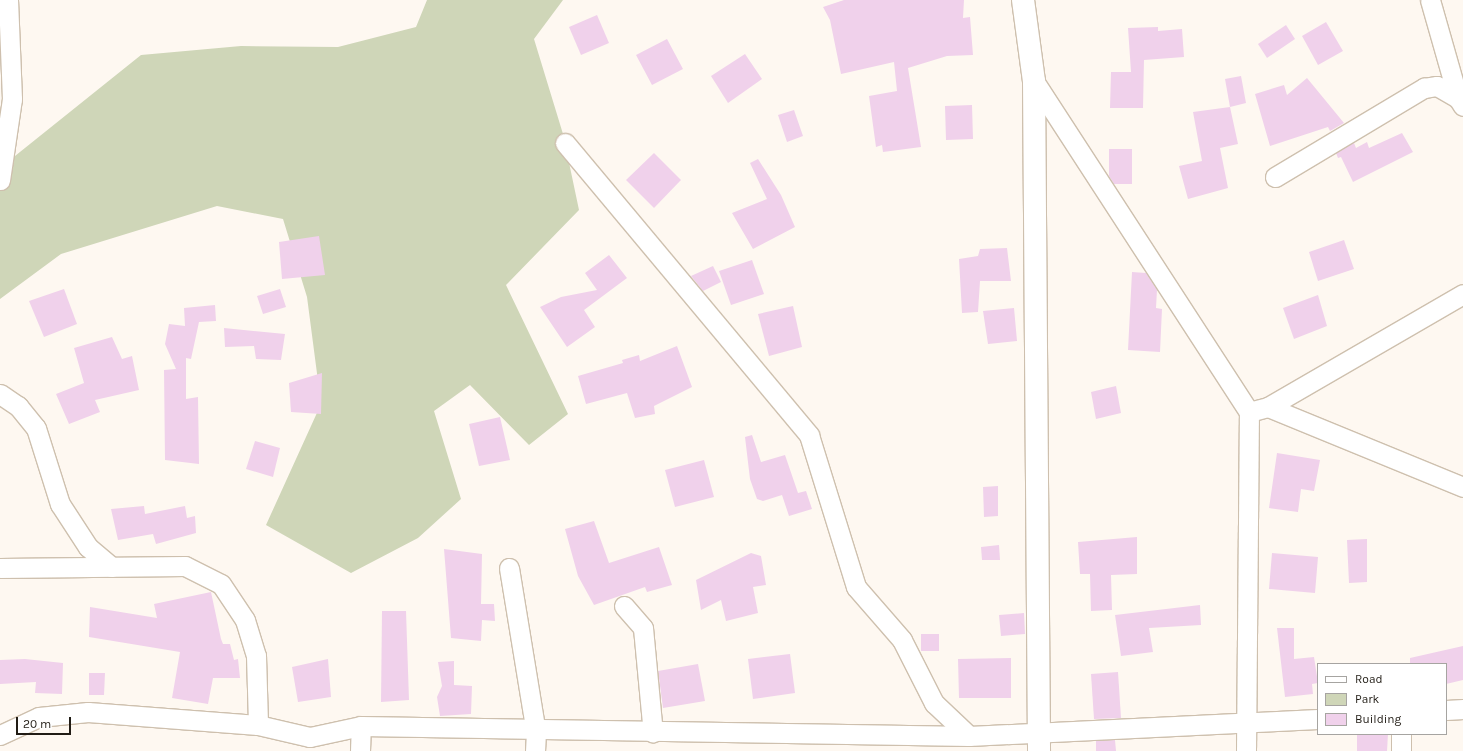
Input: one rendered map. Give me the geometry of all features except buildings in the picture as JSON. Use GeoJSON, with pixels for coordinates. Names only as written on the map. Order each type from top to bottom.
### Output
{"type":"FeatureCollection","features":[{"type":"Feature","properties":{"kind":"highway"},"geometry":{"type":"LineString","coordinates":[[1023,0],[1034,81],[1039,742]]}},
{"type":"Feature","properties":{"kind":"street"},"geometry":{"type":"LineString","coordinates":[[0,180],[12,99],[8,0]]}},
{"type":"Feature","properties":{"kind":"street"},"geometry":{"type":"LineString","coordinates":[[1430,0],[1461,102]]}},
{"type":"Feature","properties":{"kind":"street"},"geometry":{"type":"LineString","coordinates":[[1034,81],[1249,412],[1244,724],[1246,751]]}},
{"type":"Feature","properties":{"kind":"street"},"geometry":{"type":"LineString","coordinates":[[1275,177],[1424,88],[1437,86],[1461,102]]}},
{"type":"Feature","properties":{"kind":"street"},"geometry":{"type":"LineString","coordinates":[[565,143],[810,435],[856,587],[902,640],[934,703],[970,736]]}},
{"type":"Feature","properties":{"kind":"street"},"geometry":{"type":"LineString","coordinates":[[1249,412],[1268,407],[1463,294]]}},
{"type":"Feature","properties":{"kind":"street"},"geometry":{"type":"LineString","coordinates":[[0,394],[18,406],[36,428],[60,504],[88,547],[112,567]]}},
{"type":"Feature","properties":{"kind":"street"},"geometry":{"type":"LineString","coordinates":[[1268,407],[1463,487]]}},
{"type":"Feature","properties":{"kind":"street"},"geometry":{"type":"LineString","coordinates":[[0,568],[185,566],[221,584],[244,620],[256,656],[258,725]]}},
{"type":"Feature","properties":{"kind":"street"},"geometry":{"type":"LineString","coordinates":[[508,568],[536,732],[535,751]]}},
{"type":"Feature","properties":{"kind":"street"},"geometry":{"type":"LineString","coordinates":[[624,606],[643,628],[653,733]]}},
{"type":"Feature","properties":{"kind":"street"},"geometry":{"type":"LineString","coordinates":[[1447,710],[1463,709]]}},
{"type":"Feature","properties":{"kind":"street"},"geometry":{"type":"LineString","coordinates":[[0,735],[39,717],[88,712],[258,725],[310,737],[360,726],[536,732],[970,736],[1039,742],[1317,719]]}},
{"type":"Feature","properties":{"kind":"street"},"geometry":{"type":"LineString","coordinates":[[360,726],[360,751]]}},
{"type":"Feature","properties":{"kind":"street"},"geometry":{"type":"LineString","coordinates":[[1401,735],[1401,751]]}},
{"type":"Feature","properties":{"kind":"green space"},"geometry":{"type":"Polygon","coordinates":[[[427,0],[563,0],[534,39],[563,134],[579,210],[506,285],[568,414],[529,445],[470,385],[434,411],[461,499],[418,538],[351,573],[266,525],[321,404],[307,297],[283,219],[217,206],[61,254],[0,299],[0,168],[141,55],[241,46],[338,47],[416,27],[427,0]]]}}]}
